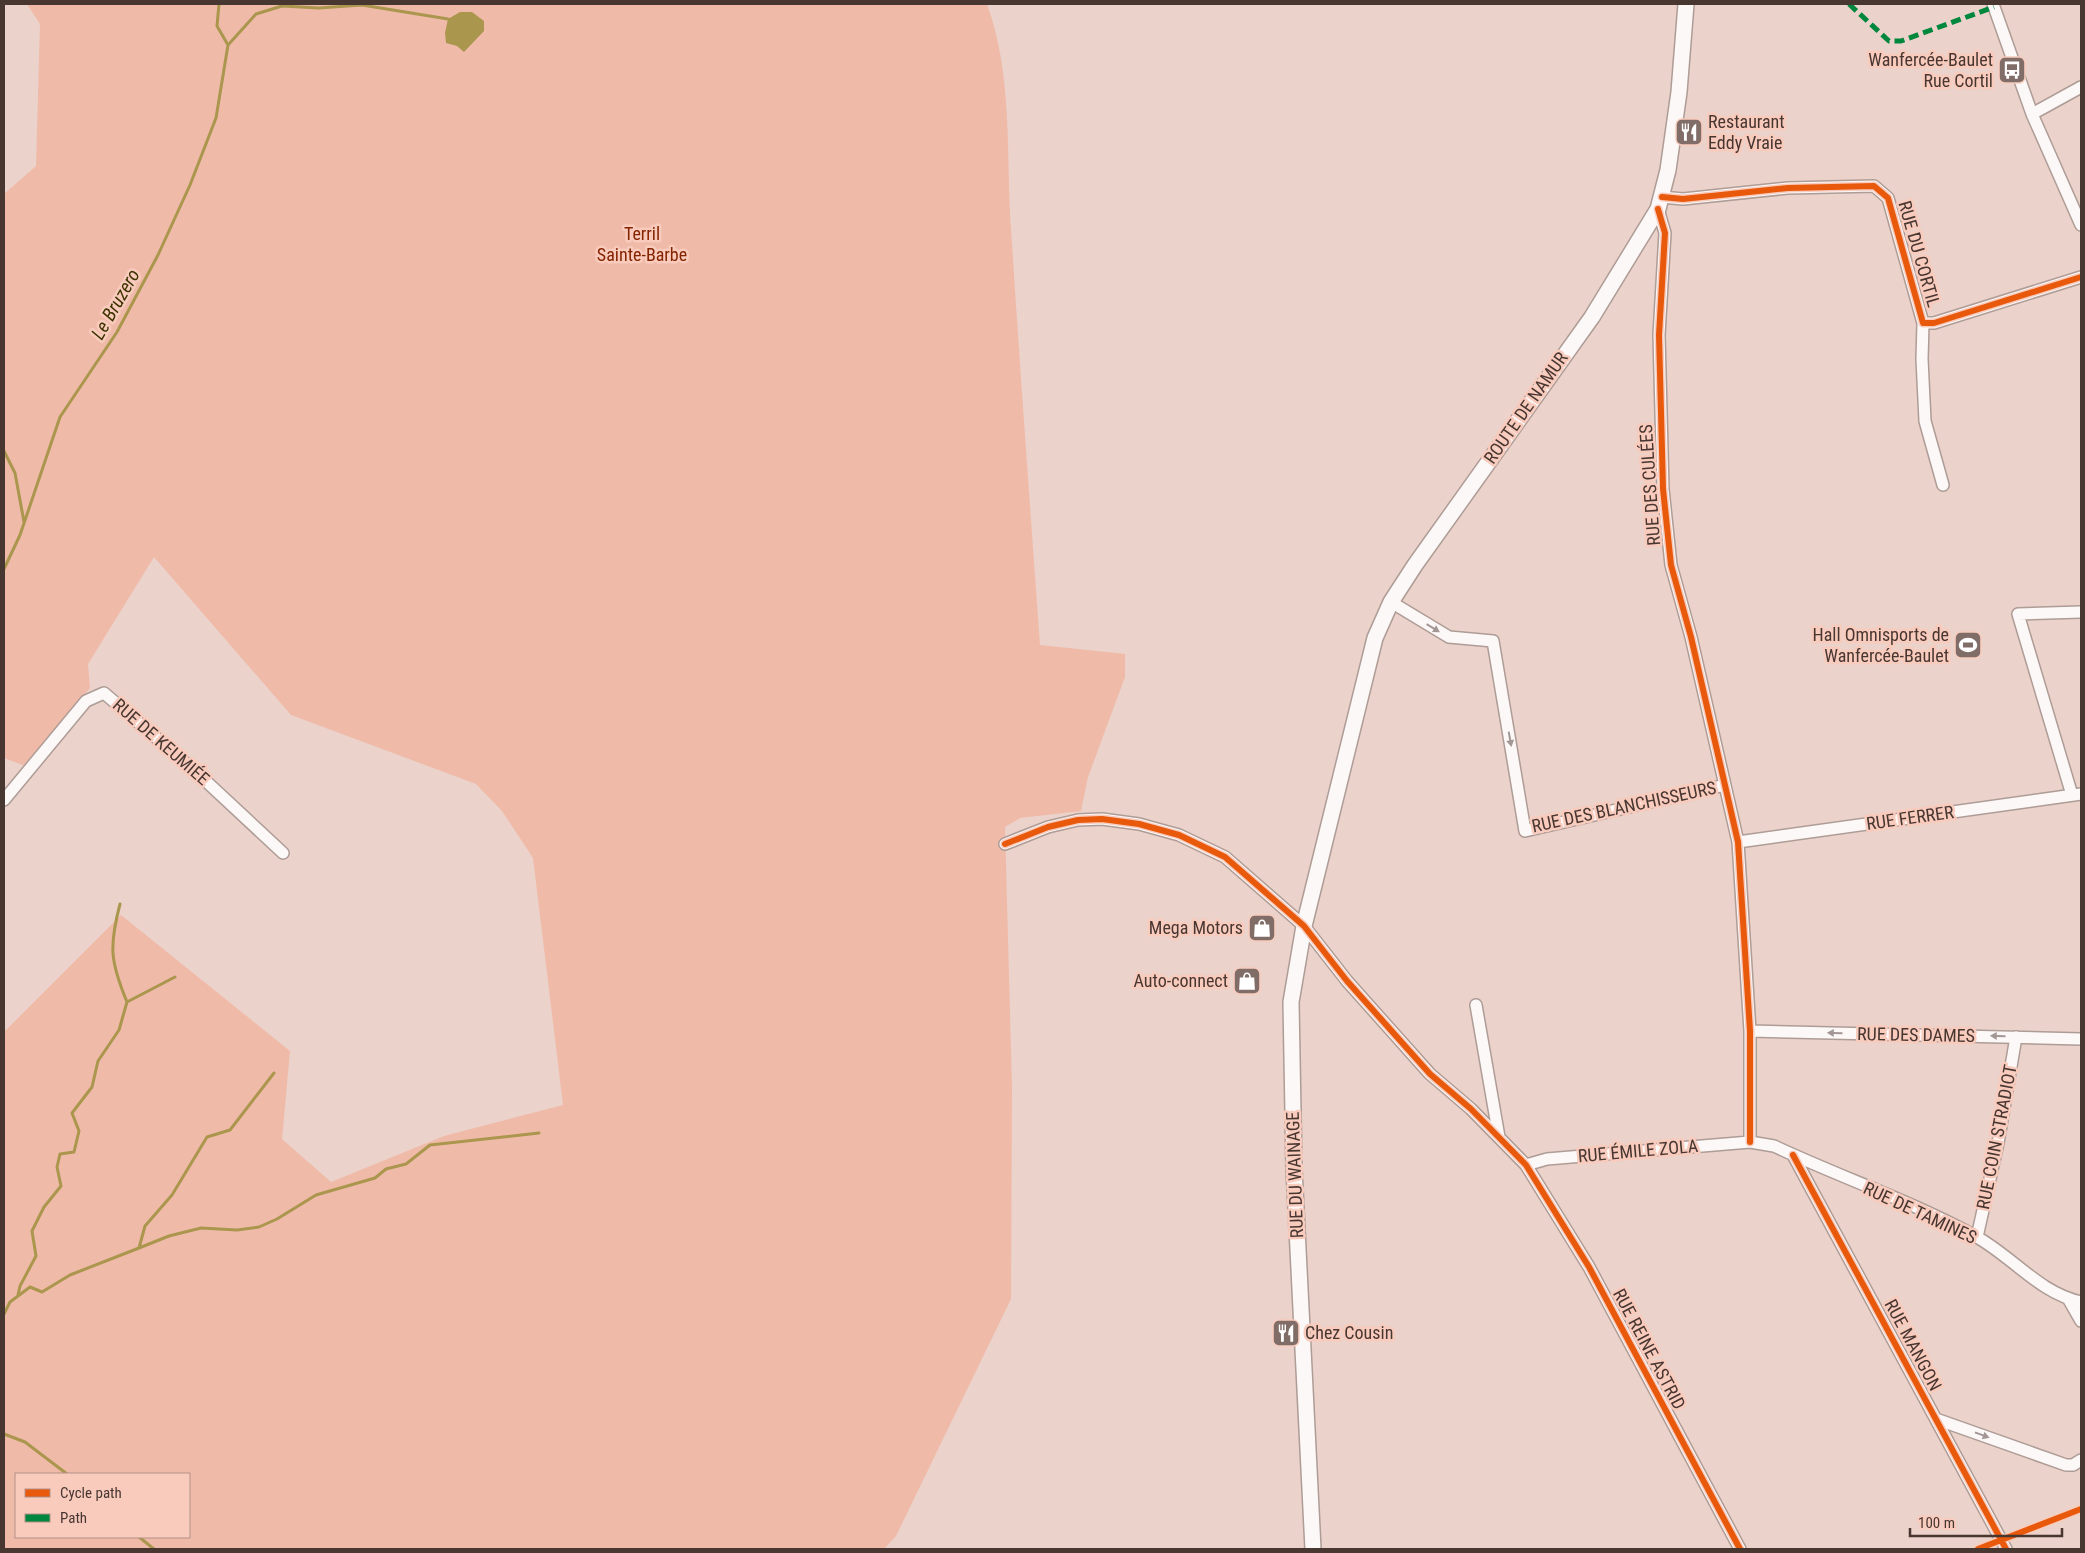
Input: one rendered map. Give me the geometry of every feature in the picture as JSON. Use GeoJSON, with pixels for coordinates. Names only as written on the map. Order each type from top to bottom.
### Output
{"type":"FeatureCollection","features":[{"type":"Feature","properties":{"kind":"main road","name":"ROUTE DE NAMUR"},"geometry":{"type":"LineString","coordinates":[[1333,804],[1375,638],[1391,602],[1415,565],[1592,316],[1660,203],[1680,92],[1686,4]]}},
{"type":"Feature","properties":{"kind":"main road","name":"RUE DU WAINAGE"},"geometry":{"type":"LineString","coordinates":[[1313,1549],[1294,1179],[1291,1002],[1304,926],[1333,804]]}},
{"type":"Feature","properties":{"kind":"street"},"geometry":{"type":"LineString","coordinates":[[1993,4],[2032,114],[2081,225]]}},
{"type":"Feature","properties":{"kind":"street"},"geometry":{"type":"LineString","coordinates":[[2032,114],[2081,87]]}},
{"type":"Feature","properties":{"kind":"street","name":"RUE DU CORTIL"},"geometry":{"type":"LineString","coordinates":[[1660,203],[1788,188],[1874,186],[1888,198],[1923,323],[1922,359],[1925,421],[1943,485]]}},
{"type":"Feature","properties":{"kind":"street","name":"RUE DES CULÉES"},"geometry":{"type":"LineString","coordinates":[[1660,203],[1665,233],[1659,336],[1663,489],[1671,565],[1691,637],[1738,842],[1750,1031],[1750,1142]]}},
{"type":"Feature","properties":{"kind":"street","name":"RUE DU CORTIL"},"geometry":{"type":"LineString","coordinates":[[1923,323],[1934,323],[2081,277]]}},
{"type":"Feature","properties":{"kind":"street","name":"RUE DES BLANCHISSEURS"},"geometry":{"type":"LineString","coordinates":[[1391,602],[1449,637],[1493,641],[1525,831],[1725,785]]}},
{"type":"Feature","properties":{"kind":"street"},"geometry":{"type":"LineString","coordinates":[[2077,795],[2018,614],[2081,612]]}},
{"type":"Feature","properties":{"kind":"street","name":"RUE DE KEUMIÉE"},"geometry":{"type":"LineString","coordinates":[[4,800],[86,701],[104,693],[196,771],[282,853]]}},
{"type":"Feature","properties":{"kind":"street","name":"RUE FERRER"},"geometry":{"type":"LineString","coordinates":[[1738,842],[2077,795]]}},
{"type":"Feature","properties":{"kind":"street","name":"RUE REINE ASTRID"},"geometry":{"type":"LineString","coordinates":[[1005,844],[1048,827],[1078,820],[1102,819],[1139,824],[1179,835],[1225,857],[1304,926],[1347,981],[1430,1074],[1499,1137],[1526,1165],[1589,1267],[1740,1549]]}},
{"type":"Feature","properties":{"kind":"street"},"geometry":{"type":"LineString","coordinates":[[1476,1005],[1499,1137]]}},
{"type":"Feature","properties":{"kind":"street","name":"RUE DES DAMES"},"geometry":{"type":"LineString","coordinates":[[1750,1031],[2081,1039]]}},
{"type":"Feature","properties":{"kind":"street","name":"RUE COIN STRADIOT"},"geometry":{"type":"LineString","coordinates":[[1977,1237],[1998,1144],[2016,1037]]}},
{"type":"Feature","properties":{"kind":"street","name":"RUE DE TAMINES"},"geometry":{"type":"LineString","coordinates":[[1750,1142],[1774,1146],[1977,1237],[2045,1286],[2069,1300],[2081,1302]]}},
{"type":"Feature","properties":{"kind":"street","name":"RUE ÉMILE ZOLA"},"geometry":{"type":"LineString","coordinates":[[1526,1165],[1547,1159],[1750,1142]]}},
{"type":"Feature","properties":{"kind":"street","name":"RUE MANGON"},"geometry":{"type":"LineString","coordinates":[[1793,1156],[2006,1549]]}},
{"type":"Feature","properties":{"kind":"street"},"geometry":{"type":"LineString","coordinates":[[2069,1300],[2081,1321]]}},
{"type":"Feature","properties":{"kind":"street"},"geometry":{"type":"LineString","coordinates":[[1936,1419],[2066,1465],[2073,1465],[2081,1460]]}},
{"type":"Feature","properties":{"kind":"green space","name":"Terril Sainte-Barbe"},"geometry":{"type":"Polygon","coordinates":[[[27,4],[987,4],[995,31],[1005,87],[1011,229],[1040,645],[1125,654],[1125,677],[1088,777],[1081,811],[1020,818],[1005,827],[1012,1087],[1011,1299],[896,1536],[884,1549],[4,1549],[4,1032],[121,915],[290,1051],[282,1139],[331,1182],[444,1136],[563,1105],[533,858],[502,811],[476,784],[291,715],[154,557],[88,664],[90,688],[25,766],[4,758],[4,194],[36,166],[40,24],[27,4]]]}},
{"type":"Feature","properties":{"kind":"shaded area"},"geometry":{"type":"Polygon","coordinates":[[[460,12],[472,12],[484,21],[484,31],[464,52],[457,46],[446,43],[445,33],[448,19],[460,12]]]}},
{"type":"Feature","properties":{"kind":"waterway"},"geometry":{"type":"LineString","coordinates":[[219,4],[217,26],[228,45]]}},
{"type":"Feature","properties":{"kind":"waterway"},"geometry":{"type":"LineString","coordinates":[[228,45],[256,14],[282,6],[319,8],[362,5],[448,19]]}},
{"type":"Feature","properties":{"kind":"waterway","name":"Le Bruzero"},"geometry":{"type":"LineString","coordinates":[[4,569],[20,535],[60,417],[117,332],[158,255],[190,185],[216,118],[228,45]]}},
{"type":"Feature","properties":{"kind":"waterway"},"geometry":{"type":"LineString","coordinates":[[4,451],[15,473],[24,522]]}},
{"type":"Feature","properties":{"kind":"waterway"},"geometry":{"type":"LineString","coordinates":[[120,904],[114,931],[113,953],[117,975],[127,1002]]}},
{"type":"Feature","properties":{"kind":"waterway"},"geometry":{"type":"LineString","coordinates":[[18,1295],[20,1286],[36,1256],[32,1231],[44,1207],[61,1186],[57,1167],[60,1154],[74,1152],[79,1131],[72,1113],[92,1087],[98,1061],[119,1030],[127,1002],[175,977]]}},
{"type":"Feature","properties":{"kind":"waterway"},"geometry":{"type":"LineString","coordinates":[[4,1314],[10,1302],[30,1287],[42,1292],[70,1275],[139,1248],[145,1226],[172,1195],[207,1137],[230,1130],[274,1073]]}},
{"type":"Feature","properties":{"kind":"waterway"},"geometry":{"type":"LineString","coordinates":[[139,1248],[169,1236],[201,1228],[237,1230],[259,1227],[277,1219],[316,1195],[375,1178],[386,1169],[406,1164],[430,1145],[539,1133]]}},
{"type":"Feature","properties":{"kind":"waterway"},"geometry":{"type":"LineString","coordinates":[[4,1434],[25,1442],[66,1473]]}},
{"type":"Feature","properties":{"kind":"waterway"},"geometry":{"type":"LineString","coordinates":[[140,1538],[154,1549]]}},
{"type":"Feature","properties":{"kind":"marked path"},"geometry":{"type":"LineString","coordinates":[[1849,4],[1889,41],[1901,41],[1994,7]]}},
{"type":"Feature","properties":{"kind":"cycle path"},"geometry":{"type":"LineString","coordinates":[[1662,197],[1683,199],[1788,188],[1874,186],[1888,198],[1923,323],[1934,323],[2081,277]]}},
{"type":"Feature","properties":{"kind":"cycle path"},"geometry":{"type":"LineString","coordinates":[[1658,209],[1665,233],[1659,335],[1663,489],[1671,565],[1691,637],[1738,842],[1750,1031],[1750,1142]]}},
{"type":"Feature","properties":{"kind":"cycle path"},"geometry":{"type":"LineString","coordinates":[[1005,844],[1048,827],[1078,820],[1102,819],[1139,824],[1179,835],[1225,857],[1304,926],[1347,981],[1430,1074],[1471,1109],[1526,1165],[1589,1267],[1740,1549]]}},
{"type":"Feature","properties":{"kind":"cycle path"},"geometry":{"type":"LineString","coordinates":[[1793,1155],[2006,1549]]}},
{"type":"Feature","properties":{"kind":"cycle path"},"geometry":{"type":"LineString","coordinates":[[1978,1549],[2081,1509]]}},
{"type":"Feature","properties":{"kind":"place","name":"Wanfercée-Baulet Rue Cortil"},"geometry":{"type":"Point","coordinates":[2012,70]}},
{"type":"Feature","properties":{"kind":"place","name":"Restaurant Eddy Vraie"},"geometry":{"type":"Point","coordinates":[1689,132]}},
{"type":"Feature","properties":{"kind":"place","name":"Hall Omnisports de Wanfercée-Baulet"},"geometry":{"type":"Point","coordinates":[1968,645]}},
{"type":"Feature","properties":{"kind":"place","name":"Mega Motors"},"geometry":{"type":"Point","coordinates":[1262,928]}},
{"type":"Feature","properties":{"kind":"place","name":"Auto-connect"},"geometry":{"type":"Point","coordinates":[1247,981]}},
{"type":"Feature","properties":{"kind":"place","name":"Chez Cousin"},"geometry":{"type":"Point","coordinates":[1286,1333]}}]}
